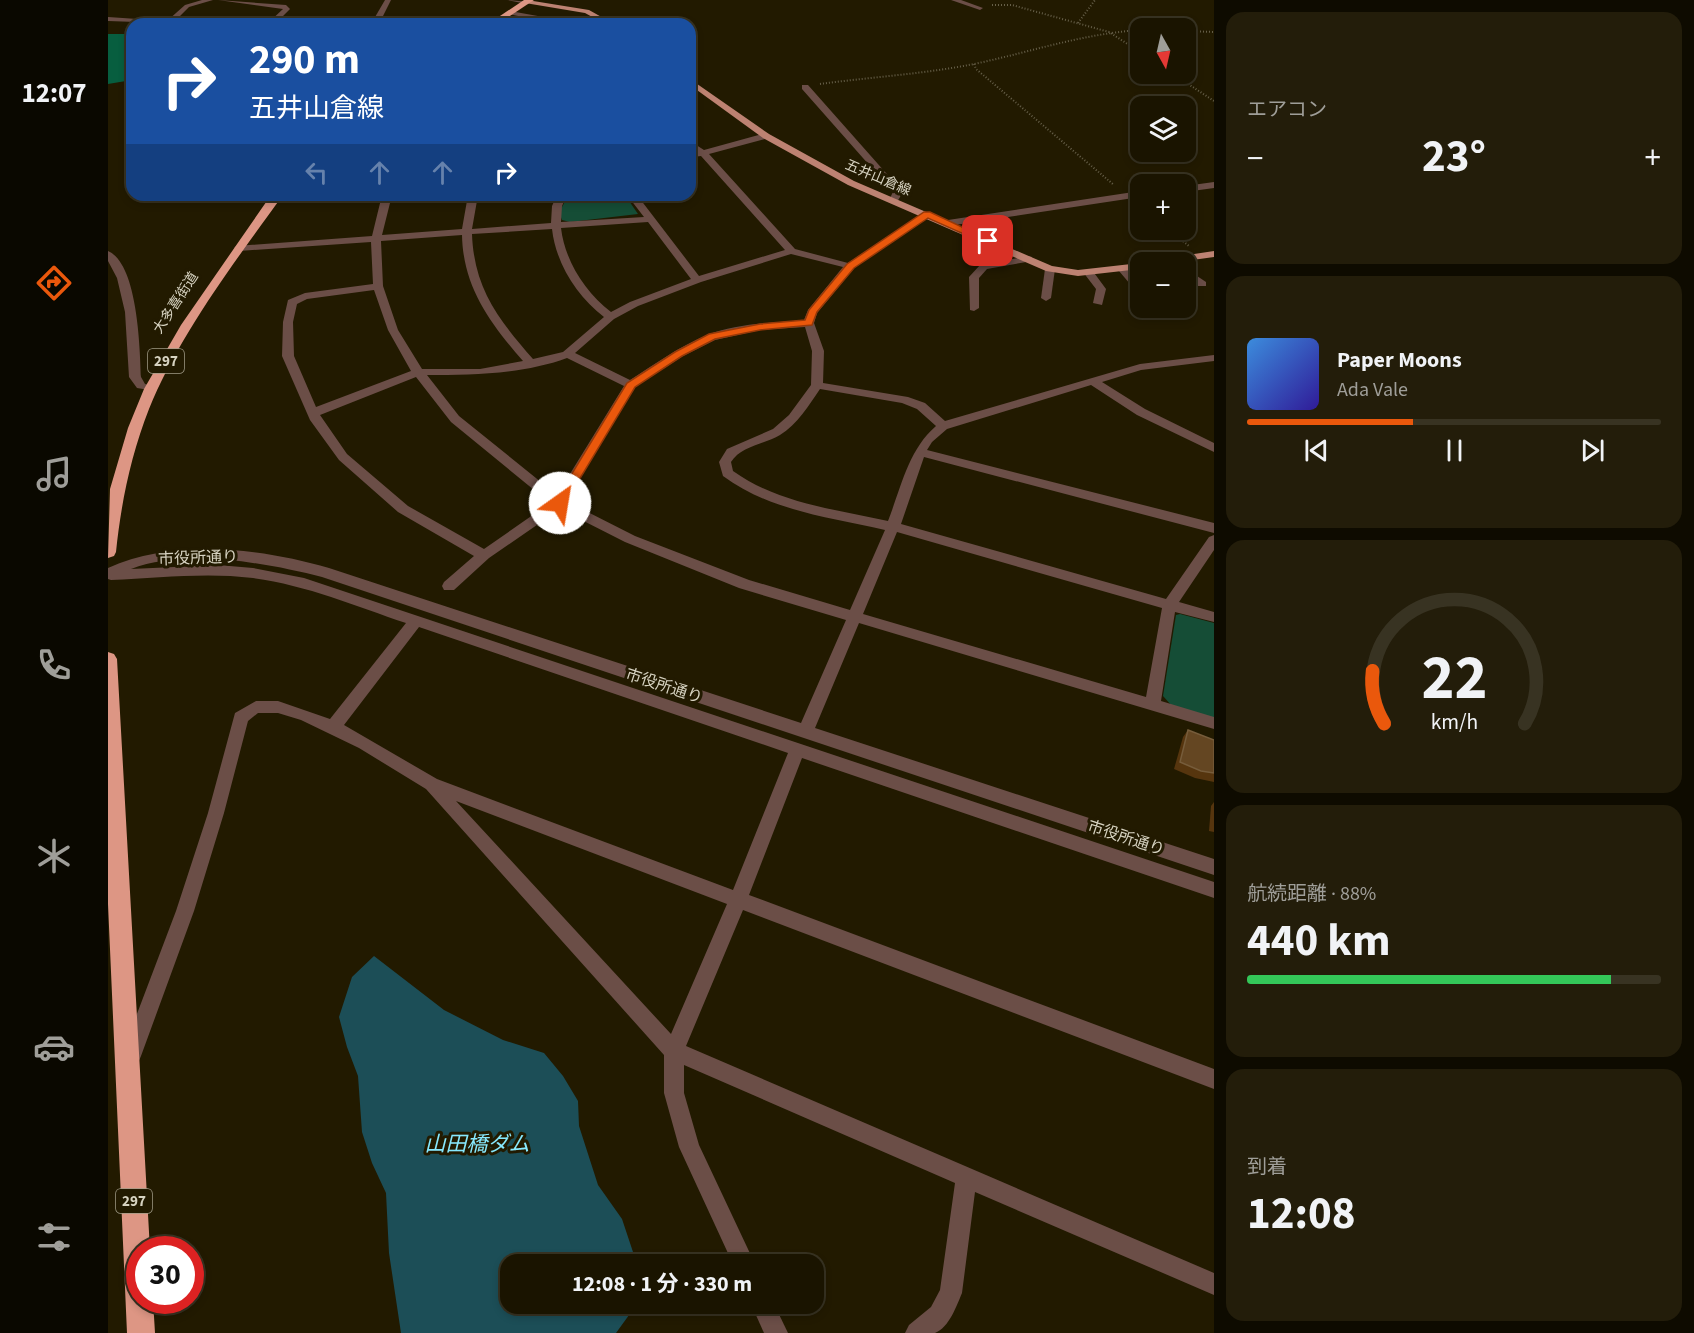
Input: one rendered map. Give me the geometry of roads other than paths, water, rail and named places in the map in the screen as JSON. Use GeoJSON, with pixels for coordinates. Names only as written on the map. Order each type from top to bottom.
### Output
{"type":"FeatureCollection","features":[{"type":"Feature","properties":{"kind":"highway"},"geometry":{"type":"LineString","coordinates":[[502,18],[529,1]]}},
{"type":"Feature","properties":{"kind":"highway","name":"大多喜街道"},"geometry":{"type":"LineString","coordinates":[[108,552],[109,533],[119,479],[150,389],[175,346],[273,201]]}},
{"type":"Feature","properties":{"kind":"highway","name":"297"},"geometry":{"type":"LineString","coordinates":[[108,659],[126,1069],[141,1333]]}},
{"type":"Feature","properties":{"kind":"main road"},"geometry":{"type":"LineString","coordinates":[[529,1],[588,11]]}},
{"type":"Feature","properties":{"kind":"main road"},"geometry":{"type":"LineString","coordinates":[[580,2],[588,11],[600,18]]}},
{"type":"Feature","properties":{"kind":"main road","name":"五井山倉線"},"geometry":{"type":"LineString","coordinates":[[696,85],[766,136],[852,183],[1028,259],[1050,268],[1078,273],[1130,268]]}},
{"type":"Feature","properties":{"kind":"main road"},"geometry":{"type":"LineString","coordinates":[[1196,257],[1214,254]]}},
{"type":"Feature","properties":{"kind":"street"},"geometry":{"type":"LineString","coordinates":[[174,18],[187,6],[210,0]]}},
{"type":"Feature","properties":{"kind":"street"},"geometry":{"type":"LineString","coordinates":[[221,0],[286,7],[287,9],[277,18]]}},
{"type":"Feature","properties":{"kind":"street"},"geometry":{"type":"LineString","coordinates":[[378,18],[388,0]]}},
{"type":"Feature","properties":{"kind":"street"},"geometry":{"type":"LineString","coordinates":[[510,0],[529,1]]}},
{"type":"Feature","properties":{"kind":"street"},"geometry":{"type":"LineString","coordinates":[[954,0],[980,8]]}},
{"type":"Feature","properties":{"kind":"street"},"geometry":{"type":"LineString","coordinates":[[510,13],[538,18]]}},
{"type":"Feature","properties":{"kind":"street"},"geometry":{"type":"LineString","coordinates":[[108,19],[126,20]]}},
{"type":"Feature","properties":{"kind":"street"},"geometry":{"type":"LineString","coordinates":[[805,87],[898,192],[894,200]]}},
{"type":"Feature","properties":{"kind":"street"},"geometry":{"type":"LineString","coordinates":[[696,155],[766,136]]}},
{"type":"Feature","properties":{"kind":"street"},"geometry":{"type":"LineString","coordinates":[[696,148],[703,153],[791,251]]}},
{"type":"Feature","properties":{"kind":"street"},"geometry":{"type":"LineString","coordinates":[[1196,187],[1214,185]]}},
{"type":"Feature","properties":{"kind":"street"},"geometry":{"type":"LineString","coordinates":[[948,223],[1130,196]]}},
{"type":"Feature","properties":{"kind":"street"},"geometry":{"type":"LineString","coordinates":[[385,201],[376,238],[378,286],[393,330],[418,372],[455,419],[560,503],[630,539],[744,584],[1214,723]]}},
{"type":"Feature","properties":{"kind":"street"},"geometry":{"type":"LineString","coordinates":[[471,201],[465,232],[477,288],[496,323],[531,364]]}},
{"type":"Feature","properties":{"kind":"street"},"geometry":{"type":"LineString","coordinates":[[559,201],[555,210],[556,226],[572,273],[589,300],[610,317]]}},
{"type":"Feature","properties":{"kind":"street"},"geometry":{"type":"LineString","coordinates":[[636,201],[697,280]]}},
{"type":"Feature","properties":{"kind":"street"},"geometry":{"type":"LineString","coordinates":[[927,214],[850,266],[812,312],[809,323],[818,351],[817,385],[793,418],[777,432],[731,452],[725,462],[726,473],[739,484],[768,497],[893,527],[1214,617]]}},
{"type":"Feature","properties":{"kind":"street"},"geometry":{"type":"LineString","coordinates":[[239,248],[650,219]]}},
{"type":"Feature","properties":{"kind":"street"},"geometry":{"type":"LineString","coordinates":[[313,412],[418,372],[480,372],[531,364],[567,354],[610,317],[652,296],[791,251],[850,266]]}},
{"type":"Feature","properties":{"kind":"street"},"geometry":{"type":"LineString","coordinates":[[108,255],[117,263],[126,290],[135,377],[141,386],[150,389]]}},
{"type":"Feature","properties":{"kind":"street"},"geometry":{"type":"LineString","coordinates":[[974,308],[974,277],[984,267],[1028,259]]}},
{"type":"Feature","properties":{"kind":"street"},"geometry":{"type":"LineString","coordinates":[[1046,298],[1050,268]]}},
{"type":"Feature","properties":{"kind":"street"},"geometry":{"type":"LineString","coordinates":[[1123,269],[1130,277]]}},
{"type":"Feature","properties":{"kind":"street"},"geometry":{"type":"LineString","coordinates":[[1088,272],[1101,289],[1098,303]]}},
{"type":"Feature","properties":{"kind":"street"},"geometry":{"type":"LineString","coordinates":[[1196,280],[1202,285]]}},
{"type":"Feature","properties":{"kind":"street"},"geometry":{"type":"LineString","coordinates":[[378,286],[305,296],[292,302],[288,322],[288,356],[313,412],[343,457],[403,509],[484,555]]}},
{"type":"Feature","properties":{"kind":"street"},"geometry":{"type":"LineString","coordinates":[[448,586],[484,555],[560,503],[631,385],[679,354],[712,337],[760,327],[809,323]]}},
{"type":"Feature","properties":{"kind":"street"},"geometry":{"type":"LineString","coordinates":[[567,354],[631,385]]}},
{"type":"Feature","properties":{"kind":"street"},"geometry":{"type":"LineString","coordinates":[[739,1254],[689,1147],[674,1093],[674,1051],[738,900],[801,741],[856,618],[920,452],[927,440],[943,426],[1140,367],[1214,358]]}},
{"type":"Feature","properties":{"kind":"street"},"geometry":{"type":"LineString","coordinates":[[1094,382],[1141,412],[1214,448]]}},
{"type":"Feature","properties":{"kind":"street"},"geometry":{"type":"LineString","coordinates":[[817,385],[881,395],[913,403],[921,406],[943,426]]}},
{"type":"Feature","properties":{"kind":"street"},"geometry":{"type":"LineString","coordinates":[[920,452],[1214,528]]}},
{"type":"Feature","properties":{"kind":"street"},"geometry":{"type":"LineString","coordinates":[[1153,704],[1169,606],[1214,540]]}},
{"type":"Feature","properties":{"kind":"street","name":"市役所通り"},"geometry":{"type":"LineString","coordinates":[[108,575],[135,562],[189,556],[244,557],[289,563],[324,572],[1214,890]]}},
{"type":"Feature","properties":{"kind":"street","name":"市役所通り"},"geometry":{"type":"LineString","coordinates":[[108,575],[135,576],[218,570],[253,573],[304,583],[416,621],[1214,867]]}},
{"type":"Feature","properties":{"kind":"street"},"geometry":{"type":"LineString","coordinates":[[334,726],[416,621]]}},
{"type":"Feature","properties":{"kind":"street"},"geometry":{"type":"LineString","coordinates":[[126,1069],[185,911],[216,813],[241,717],[246,710],[257,705],[299,713],[334,726],[431,784],[1214,1079]]}},
{"type":"Feature","properties":{"kind":"street"},"geometry":{"type":"LineString","coordinates":[[431,784],[674,1051],[1214,1284]]}},
{"type":"Feature","properties":{"kind":"street"},"geometry":{"type":"LineString","coordinates":[[917,1333],[939,1315],[951,1293],[966,1177]]}},
{"type":"Feature","properties":{"kind":"street"},"geometry":{"type":"LineString","coordinates":[[767,1314],[776,1333]]}},
{"type":"Feature","properties":{"kind":"water","name":"山田橋ダム"},"geometry":{"type":"Polygon","coordinates":[[[374,956],[444,1010],[503,1040],[544,1053],[563,1076],[578,1101],[579,1126],[598,1185],[622,1219],[634,1254],[500,1254],[500,1314],[630,1314],[616,1333],[401,1333],[389,1253],[386,1193],[372,1163],[362,1132],[358,1076],[339,1017],[352,977],[374,956]]]}}]}
